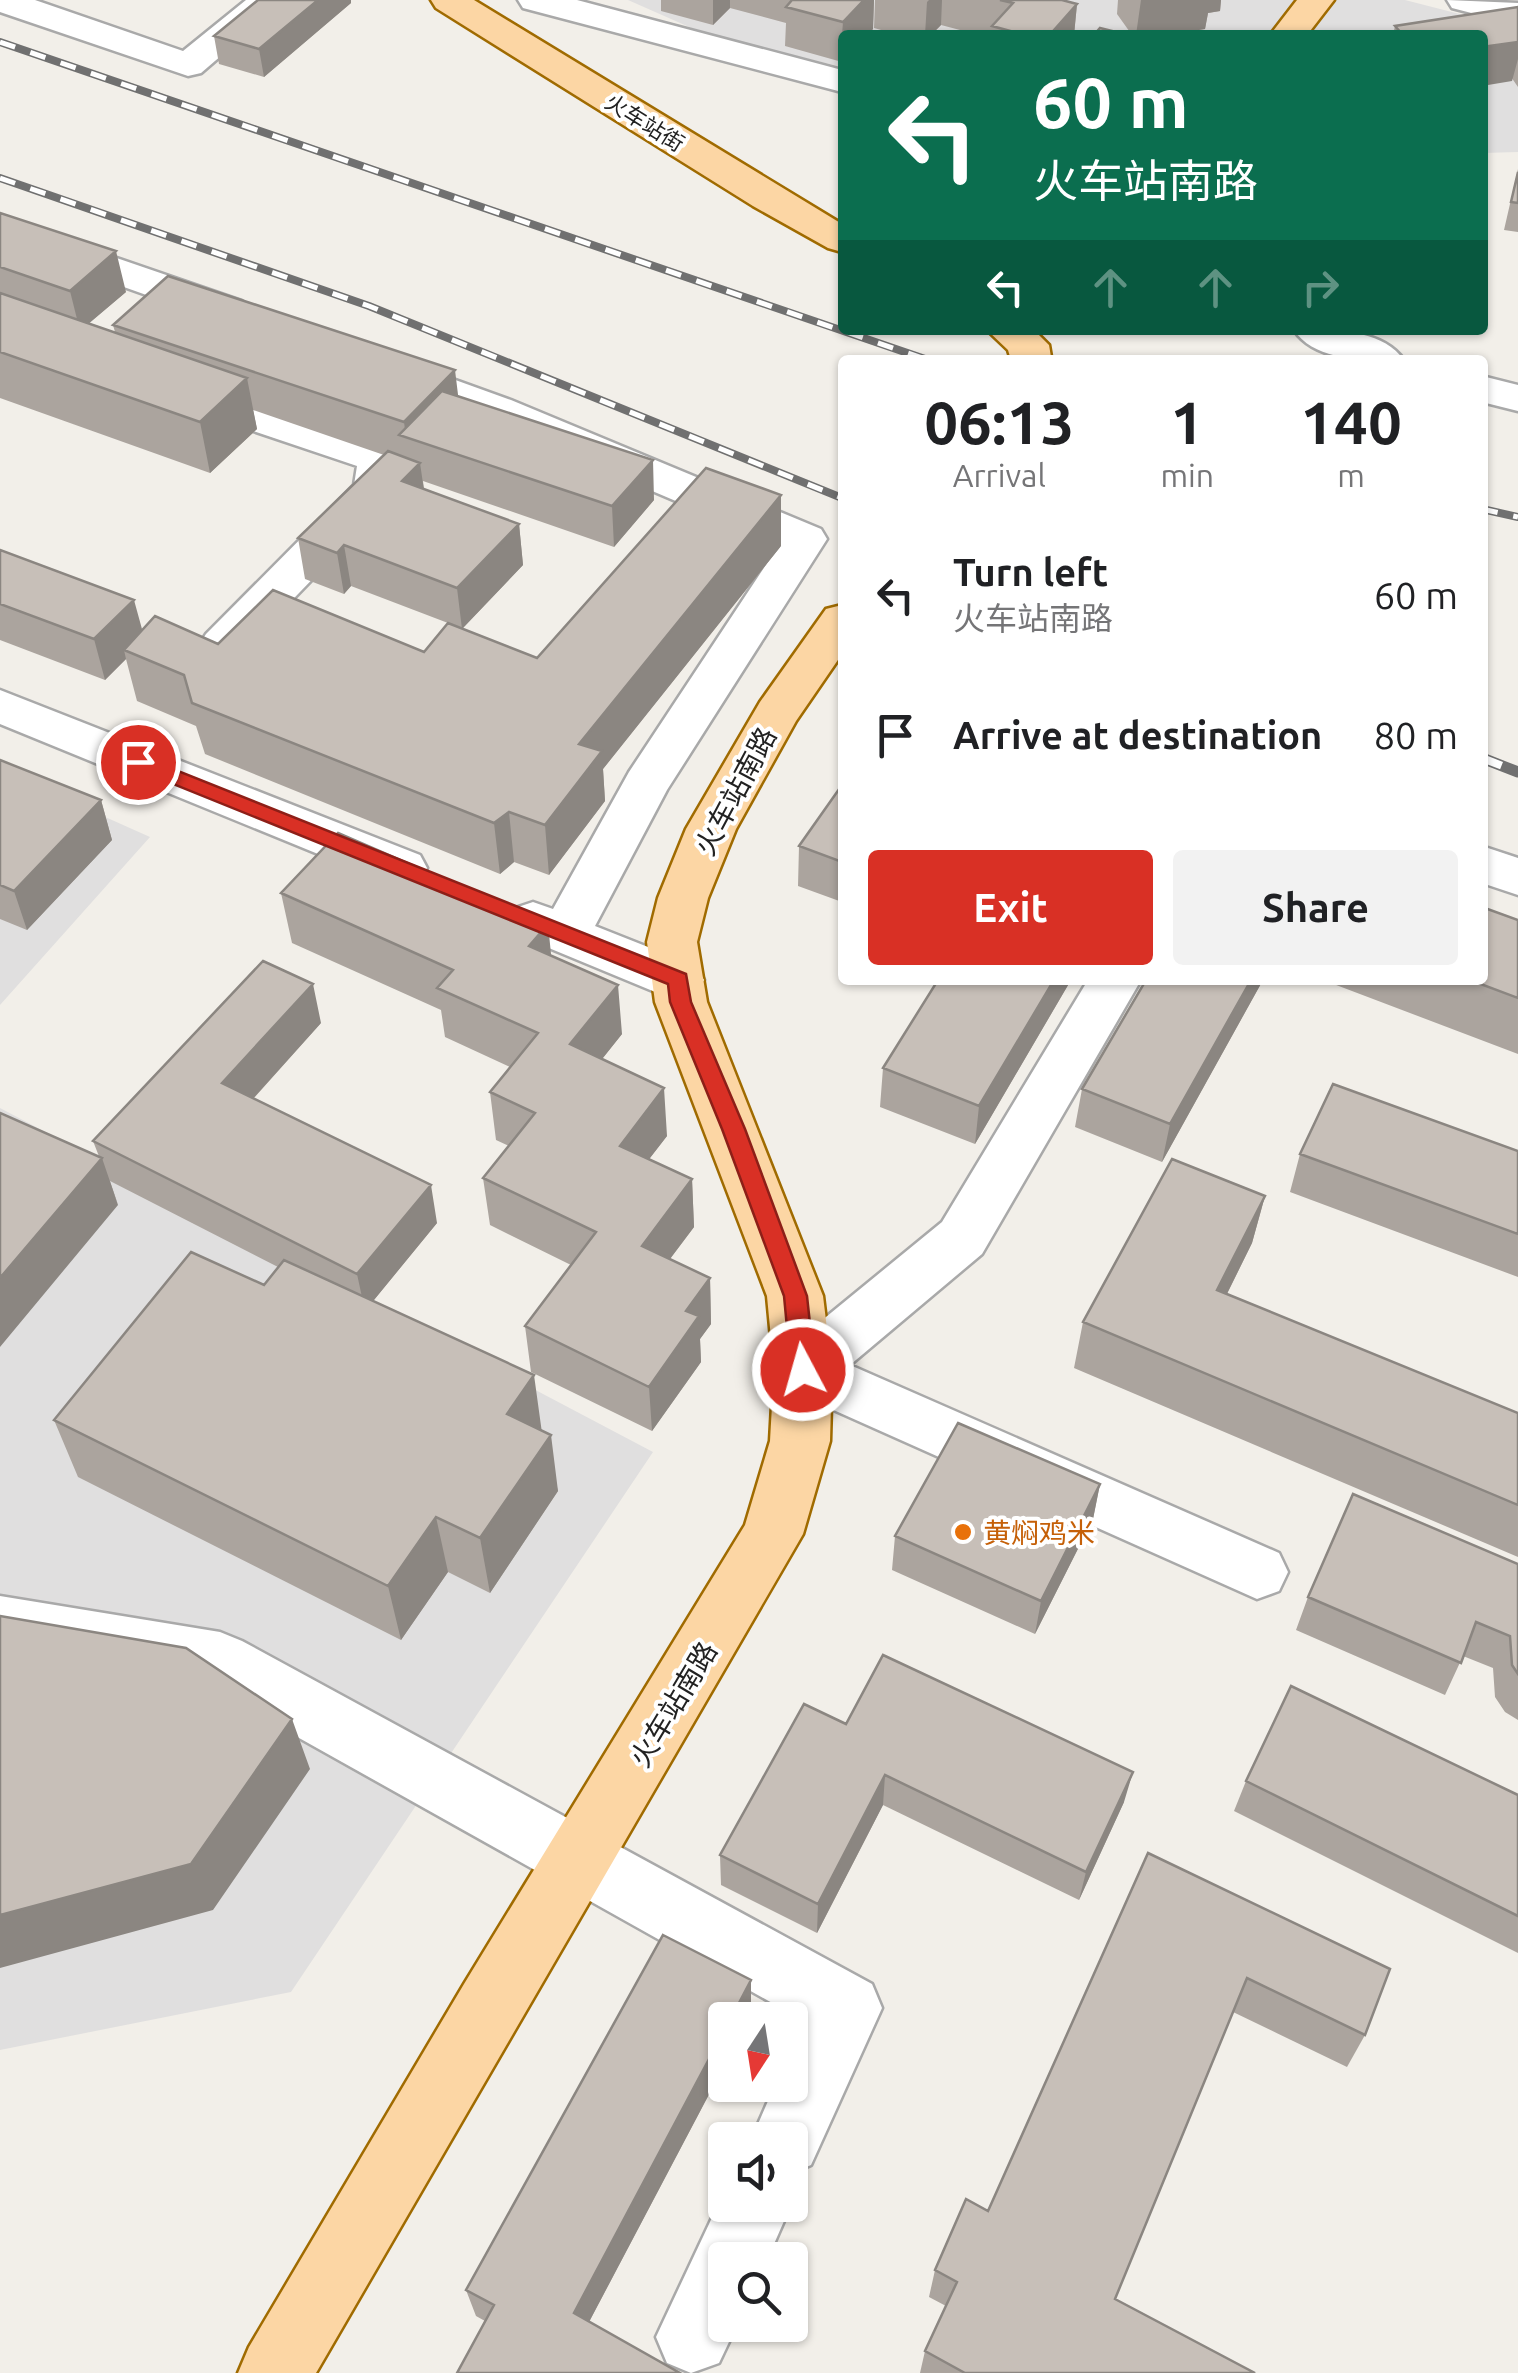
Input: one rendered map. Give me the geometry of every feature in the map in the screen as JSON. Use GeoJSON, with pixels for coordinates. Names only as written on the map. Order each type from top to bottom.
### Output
{"type":"FeatureCollection","features":[{"type":"Feature","properties":{"kind":"main road","name":"火车站街"},"geometry":{"type":"LineString","coordinates":[[449,0],[767,198],[838,238]]}},
{"type":"Feature","properties":{"kind":"main road"},"geometry":{"type":"LineString","coordinates":[[1292,30],[1316,0]]}},
{"type":"Feature","properties":{"kind":"main road","name":"火车站南路"},"geometry":{"type":"LineString","coordinates":[[275,2373],[774,1534],[800,1441],[803,1370],[795,1296],[734,1129],[681,1002],[672,942],[682,898],[712,829],[777,713],[838,626]]}},
{"type":"Feature","properties":{"kind":"street"},"geometry":{"type":"LineString","coordinates":[[0,0],[188,65],[268,0]]}},
{"type":"Feature","properties":{"kind":"street"},"geometry":{"type":"LineString","coordinates":[[536,0],[838,81]]}},
{"type":"Feature","properties":{"kind":"street"},"geometry":{"type":"LineString","coordinates":[[1464,0],[1518,14]]}},
{"type":"Feature","properties":{"kind":"street"},"geometry":{"type":"LineString","coordinates":[[0,230],[264,323]]}},
{"type":"Feature","properties":{"kind":"street"},"geometry":{"type":"LineString","coordinates":[[134,324],[174,290]]}},
{"type":"Feature","properties":{"kind":"street"},"geometry":{"type":"LineString","coordinates":[[1326,335],[1372,355]]}},
{"type":"Feature","properties":{"kind":"street"},"geometry":{"type":"LineString","coordinates":[[353,356],[496,409],[806,539],[646,784],[566,934]]}},
{"type":"Feature","properties":{"kind":"street"},"geometry":{"type":"LineString","coordinates":[[155,384],[380,459],[375,489],[212,655]]}},
{"type":"Feature","properties":{"kind":"street"},"geometry":{"type":"LineString","coordinates":[[1488,390],[1518,398]]}},
{"type":"Feature","properties":{"kind":"street"},"geometry":{"type":"LineString","coordinates":[[0,706],[450,887]]}},
{"type":"Feature","properties":{"kind":"street"},"geometry":{"type":"LineString","coordinates":[[1488,866],[1518,877]]}},
{"type":"Feature","properties":{"kind":"street"},"geometry":{"type":"LineString","coordinates":[[500,907],[678,980]]}},
{"type":"Feature","properties":{"kind":"street"},"geometry":{"type":"LineString","coordinates":[[1112,985],[962,1238],[803,1370],[1257,1572]]}},
{"type":"Feature","properties":{"kind":"street"},"geometry":{"type":"LineString","coordinates":[[0,1624],[220,1662],[848,2008],[794,2122]]}},
{"type":"Feature","properties":{"kind":"street"},"geometry":{"type":"LineString","coordinates":[[694,2337],[708,2307]]}},
{"type":"Feature","properties":{"kind":"shaded area"},"geometry":{"type":"Polygon","coordinates":[[[628,0],[1405,0],[1518,29],[1518,152],[1488,153],[1488,30],[838,30],[838,66],[705,34],[628,0]]]}},
{"type":"Feature","properties":{"kind":"shaded area"},"geometry":{"type":"Polygon","coordinates":[[[0,770],[150,837],[0,1005],[0,770]]]}},
{"type":"Feature","properties":{"kind":"shaded area"},"geometry":{"type":"Polygon","coordinates":[[[0,1108],[653,1452],[291,1992],[0,2050],[0,1108]]]}},
{"type":"Feature","properties":{"kind":"building"},"geometry":{"type":"Polygon","coordinates":[[[258,0],[318,0],[259,49],[214,36],[258,0]]]}},
{"type":"Feature","properties":{"kind":"building"},"geometry":{"type":"Polygon","coordinates":[[[792,0],[864,0],[843,22],[786,7],[792,0]]]}},
{"type":"Feature","properties":{"kind":"building"},"geometry":{"type":"Polygon","coordinates":[[[1000,0],[1062,0],[1077,4],[1054,30],[1007,30],[992,26],[1013,3],[1000,0]]]}},
{"type":"Feature","properties":{"kind":"building"},"geometry":{"type":"Polygon","coordinates":[[[1518,7],[1518,42],[1488,46],[1488,30],[1399,30],[1395,26],[1518,7]]]}},
{"type":"Feature","properties":{"kind":"building"},"geometry":{"type":"Polygon","coordinates":[[[1518,172],[1518,203],[1511,202],[1518,172]]]}},
{"type":"Feature","properties":{"kind":"building"},"geometry":{"type":"Polygon","coordinates":[[[0,213],[116,251],[70,291],[0,267],[0,213]]]}},
{"type":"Feature","properties":{"kind":"building"},"geometry":{"type":"Polygon","coordinates":[[[168,276],[455,370],[404,422],[113,325],[168,276]]]}},
{"type":"Feature","properties":{"kind":"building"},"geometry":{"type":"Polygon","coordinates":[[[0,293],[247,378],[200,422],[0,352],[0,293]]]}},
{"type":"Feature","properties":{"kind":"building"},"geometry":{"type":"Polygon","coordinates":[[[442,391],[653,460],[612,506],[399,435],[442,391]]]}},
{"type":"Feature","properties":{"kind":"building"},"geometry":{"type":"Polygon","coordinates":[[[388,451],[420,463],[402,481],[519,524],[457,588],[344,545],[337,553],[298,538],[388,451]]]}},
{"type":"Feature","properties":{"kind":"building"},"geometry":{"type":"Polygon","coordinates":[[[706,468],[781,495],[579,744],[602,751],[545,825],[509,812],[494,823],[192,703],[184,675],[124,650],[155,616],[218,644],[273,590],[424,652],[448,623],[537,658],[706,468]]]}},
{"type":"Feature","properties":{"kind":"building"},"geometry":{"type":"Polygon","coordinates":[[[0,550],[134,600],[94,639],[0,604],[0,550]]]}},
{"type":"Feature","properties":{"kind":"building"},"geometry":{"type":"Polygon","coordinates":[[[0,760],[101,800],[14,891],[0,885],[0,760]]]}},
{"type":"Feature","properties":{"kind":"building"},"geometry":{"type":"Polygon","coordinates":[[[838,791],[838,861],[799,846],[838,791]]]}},
{"type":"Feature","properties":{"kind":"building"},"geometry":{"type":"Polygon","coordinates":[[[338,833],[548,924],[529,946],[618,985],[570,1044],[664,1088],[620,1146],[692,1179],[642,1246],[710,1278],[686,1311],[699,1316],[649,1387],[525,1326],[596,1232],[483,1178],[535,1113],[490,1092],[538,1033],[437,988],[453,970],[281,893],[338,833]]]}},
{"type":"Feature","properties":{"kind":"building"},"geometry":{"type":"Polygon","coordinates":[[[1488,909],[1518,920],[1518,998],[1483,985],[1488,985],[1488,909]]]}},
{"type":"Feature","properties":{"kind":"building"},"geometry":{"type":"Polygon","coordinates":[[[263,961],[313,984],[222,1083],[431,1185],[357,1274],[93,1141],[263,961]]]}},
{"type":"Feature","properties":{"kind":"building"},"geometry":{"type":"Polygon","coordinates":[[[935,985],[1051,985],[979,1106],[883,1068],[935,985]]]}},
{"type":"Feature","properties":{"kind":"building"},"geometry":{"type":"Polygon","coordinates":[[[1143,985],[1248,985],[1170,1124],[1082,1089],[1143,985]]]}},
{"type":"Feature","properties":{"kind":"building"},"geometry":{"type":"Polygon","coordinates":[[[1333,1084],[1518,1151],[1518,1234],[1300,1154],[1333,1084]]]}},
{"type":"Feature","properties":{"kind":"building"},"geometry":{"type":"Polygon","coordinates":[[[0,1113],[102,1158],[0,1278],[0,1113]]]}},
{"type":"Feature","properties":{"kind":"building"},"geometry":{"type":"Polygon","coordinates":[[[1172,1159],[1265,1196],[1217,1290],[1518,1413],[1518,1505],[1083,1322],[1172,1159]]]}},
{"type":"Feature","properties":{"kind":"building"},"geometry":{"type":"Polygon","coordinates":[[[191,1252],[264,1285],[284,1260],[534,1375],[507,1414],[551,1435],[480,1538],[436,1517],[388,1586],[54,1420],[191,1252]]]}},
{"type":"Feature","properties":{"kind":"building"},"geometry":{"type":"Polygon","coordinates":[[[958,1423],[1100,1484],[1041,1601],[895,1536],[958,1423]]]}},
{"type":"Feature","properties":{"kind":"building"},"geometry":{"type":"Polygon","coordinates":[[[1353,1494],[1518,1564],[1518,1674],[1512,1665],[1510,1636],[1476,1622],[1461,1663],[1308,1597],[1353,1494]]]}},
{"type":"Feature","properties":{"kind":"building"},"geometry":{"type":"Polygon","coordinates":[[[0,1616],[186,1648],[292,1719],[191,1864],[0,1915],[0,1616]]]}},
{"type":"Feature","properties":{"kind":"building"},"geometry":{"type":"Polygon","coordinates":[[[883,1655],[1133,1772],[1086,1872],[885,1775],[818,1904],[720,1855],[804,1704],[846,1724],[883,1655]]]}},
{"type":"Feature","properties":{"kind":"building"},"geometry":{"type":"Polygon","coordinates":[[[1291,1686],[1518,1795],[1518,1916],[1246,1781],[1291,1686]]]}},
{"type":"Feature","properties":{"kind":"building"},"geometry":{"type":"Polygon","coordinates":[[[1148,1853],[1390,1969],[1365,2035],[1247,1978],[1115,2299],[1255,2373],[965,2373],[925,2351],[957,2282],[935,2270],[966,2199],[988,2211],[1148,1853]]]}},
{"type":"Feature","properties":{"kind":"building"},"geometry":{"type":"Polygon","coordinates":[[[663,1935],[751,1980],[739,2002],[708,2002],[708,2061],[574,2313],[680,2373],[457,2373],[494,2305],[466,2290],[663,1935]]]}},
{"type":"Feature","properties":{"kind":"railway"},"geometry":{"type":"LineString","coordinates":[[0,42],[838,329]]}},
{"type":"Feature","properties":{"kind":"railway"},"geometry":{"type":"LineString","coordinates":[[0,178],[369,306],[838,496]]}},
{"type":"Feature","properties":{"kind":"railway"},"geometry":{"type":"LineString","coordinates":[[855,335],[913,355]]}},
{"type":"Feature","properties":{"kind":"railway"},"geometry":{"type":"LineString","coordinates":[[1488,510],[1518,517]]}},
{"type":"Feature","properties":{"kind":"railway"},"geometry":{"type":"LineString","coordinates":[[1488,760],[1518,772]]}},
{"type":"Feature","properties":{"kind":"place","name":"黄焖鸡米"},"geometry":{"type":"Point","coordinates":[963,1532]}},
{"type":"Feature","properties":{"kind":"route"},"geometry":{"type":"LineString","coordinates":[[138,762],[678,980],[681,1002],[734,1129],[795,1296],[803,1370]]}}]}
